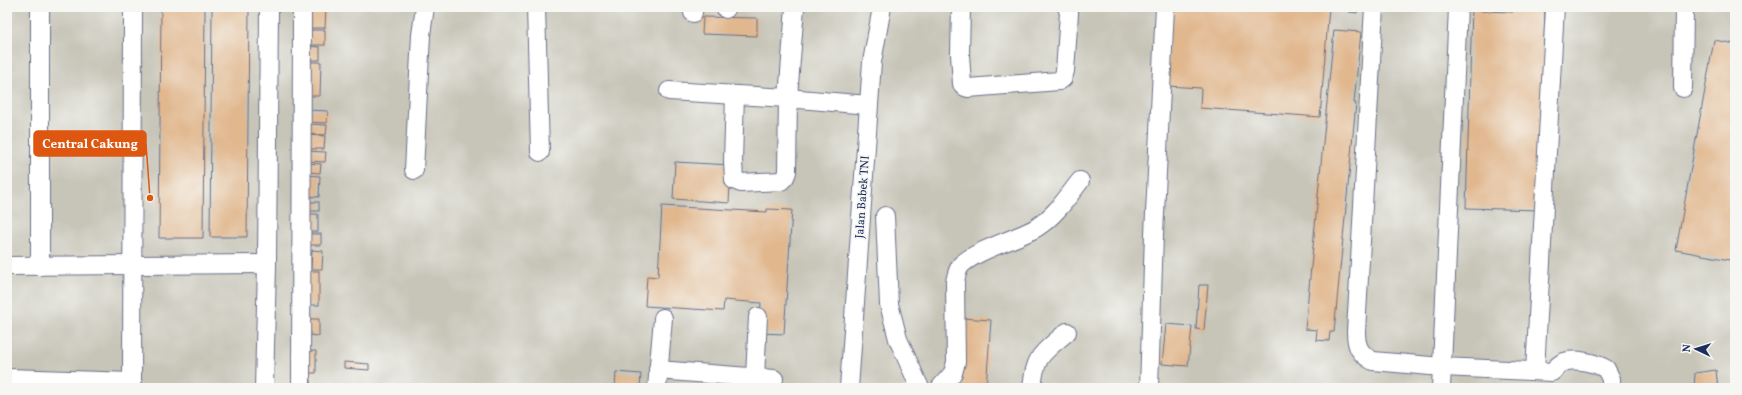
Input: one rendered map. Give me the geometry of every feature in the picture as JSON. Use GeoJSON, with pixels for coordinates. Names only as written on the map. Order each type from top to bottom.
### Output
{"type":"FeatureCollection","features":[{"type":"Feature","properties":{"kind":"street"},"geometry":{"type":"LineString","coordinates":[[40,7],[40,266]]}},
{"type":"Feature","properties":{"kind":"street"},"geometry":{"type":"LineString","coordinates":[[7,378],[132,385],[133,7]]}},
{"type":"Feature","properties":{"kind":"street"},"geometry":{"type":"LineString","coordinates":[[264,388],[267,264],[269,7]]}},
{"type":"Feature","properties":{"kind":"street"},"geometry":{"type":"LineString","coordinates":[[301,388],[302,7]]}},
{"type":"Feature","properties":{"kind":"street"},"geometry":{"type":"LineString","coordinates":[[414,170],[421,35],[425,7]]}},
{"type":"Feature","properties":{"kind":"street"},"geometry":{"type":"LineString","coordinates":[[536,7],[540,152]]}},
{"type":"Feature","properties":{"kind":"street"},"geometry":{"type":"LineString","coordinates":[[735,95],[732,176],[734,180],[741,183],[781,181],[787,172],[788,98],[795,7]]}},
{"type":"Feature","properties":{"kind":"street","name":"Jalan Babek TNI"},"geometry":{"type":"LineString","coordinates":[[849,388],[868,105],[872,62],[882,7]]}},
{"type":"Feature","properties":{"kind":"street"},"geometry":{"type":"LineString","coordinates":[[961,7],[960,54],[962,84],[968,88],[1059,81],[1063,78],[1065,71],[1069,13],[1067,7]]}},
{"type":"Feature","properties":{"kind":"street"},"geometry":{"type":"LineString","coordinates":[[1149,388],[1164,7]]}},
{"type":"Feature","properties":{"kind":"street"},"geometry":{"type":"LineString","coordinates":[[1374,7],[1356,343],[1359,351],[1373,361],[1547,377],[1562,363],[1570,360],[1600,366],[1606,369],[1610,374],[1611,388]]}},
{"type":"Feature","properties":{"kind":"street"},"geometry":{"type":"LineString","coordinates":[[1441,388],[1458,7]]}},
{"type":"Feature","properties":{"kind":"street"},"geometry":{"type":"LineString","coordinates":[[1547,377],[1555,7]]}},
{"type":"Feature","properties":{"kind":"street"},"geometry":{"type":"LineString","coordinates":[[1683,88],[1684,7]]}},
{"type":"Feature","properties":{"kind":"street"},"geometry":{"type":"LineString","coordinates":[[669,91],[788,98],[868,105]]}},
{"type":"Feature","properties":{"kind":"street"},"geometry":{"type":"LineString","coordinates":[[940,388],[953,373],[956,362],[955,282],[956,275],[961,266],[974,257],[1036,228],[1057,211],[1080,181]]}},
{"type":"Feature","properties":{"kind":"street"},"geometry":{"type":"LineString","coordinates":[[885,216],[889,304],[898,339],[920,388]]}},
{"type":"Feature","properties":{"kind":"street"},"geometry":{"type":"LineString","coordinates":[[7,266],[267,264]]}},
{"type":"Feature","properties":{"kind":"street"},"geometry":{"type":"LineString","coordinates":[[755,377],[758,317]]}},
{"type":"Feature","properties":{"kind":"street"},"geometry":{"type":"LineString","coordinates":[[657,388],[663,318]]}},
{"type":"Feature","properties":{"kind":"street"},"geometry":{"type":"LineString","coordinates":[[1032,388],[1033,373],[1040,356],[1067,332]]}},
{"type":"Feature","properties":{"kind":"street"},"geometry":{"type":"LineString","coordinates":[[658,370],[774,379]]}},
{"type":"Feature","properties":{"kind":"shaded area"},"geometry":{"type":"Polygon","coordinates":[[[7,7],[1735,7],[1735,388],[7,388],[7,7]]]}},
{"type":"Feature","properties":{"kind":"building"},"geometry":{"type":"Polygon","coordinates":[[[161,7],[205,7],[203,238],[159,238],[161,7]]]}},
{"type":"Feature","properties":{"kind":"building"},"geometry":{"type":"Polygon","coordinates":[[[212,7],[249,7],[247,237],[210,237],[212,7]]]}},
{"type":"Feature","properties":{"kind":"building"},"geometry":{"type":"Polygon","coordinates":[[[308,7],[326,7],[325,28],[307,28],[308,7]]]}},
{"type":"Feature","properties":{"kind":"building"},"geometry":{"type":"Polygon","coordinates":[[[1171,7],[1329,7],[1320,117],[1200,108],[1201,88],[1166,86],[1171,7]]]}},
{"type":"Feature","properties":{"kind":"building"},"geometry":{"type":"Polygon","coordinates":[[[1349,7],[1358,7],[1357,13],[1349,12],[1349,7]]]}},
{"type":"Feature","properties":{"kind":"building"},"geometry":{"type":"Polygon","coordinates":[[[1472,7],[1481,7],[1481,11],[1513,12],[1513,7],[1545,7],[1539,210],[1466,208],[1472,7]]]}},
{"type":"Feature","properties":{"kind":"building"},"geometry":{"type":"Polygon","coordinates":[[[703,17],[757,18],[757,36],[702,34],[703,17]]]}},
{"type":"Feature","properties":{"kind":"building"},"geometry":{"type":"Polygon","coordinates":[[[310,30],[325,30],[325,45],[310,45],[310,30]]]}},
{"type":"Feature","properties":{"kind":"building"},"geometry":{"type":"Polygon","coordinates":[[[1334,30],[1361,32],[1354,103],[1356,103],[1334,332],[1330,332],[1329,341],[1316,340],[1317,330],[1305,329],[1334,30]]]}},
{"type":"Feature","properties":{"kind":"building"},"geometry":{"type":"Polygon","coordinates":[[[1714,40],[1735,44],[1735,261],[1676,250],[1714,40]]]}},
{"type":"Feature","properties":{"kind":"building"},"geometry":{"type":"Polygon","coordinates":[[[306,46],[320,47],[320,60],[305,60],[306,46]]]}},
{"type":"Feature","properties":{"kind":"building"},"geometry":{"type":"Polygon","coordinates":[[[305,62],[321,62],[320,96],[305,96],[305,62]]]}},
{"type":"Feature","properties":{"kind":"building"},"geometry":{"type":"Polygon","coordinates":[[[308,110],[328,111],[327,123],[308,122],[308,110]]]}},
{"type":"Feature","properties":{"kind":"building"},"geometry":{"type":"Polygon","coordinates":[[[308,124],[327,125],[326,135],[307,134],[308,124]]]}},
{"type":"Feature","properties":{"kind":"building"},"geometry":{"type":"Polygon","coordinates":[[[307,135],[325,136],[324,149],[306,149],[307,135]]]}},
{"type":"Feature","properties":{"kind":"building"},"geometry":{"type":"Polygon","coordinates":[[[305,151],[326,152],[325,162],[304,161],[305,151]]]}},
{"type":"Feature","properties":{"kind":"building"},"geometry":{"type":"Polygon","coordinates":[[[675,162],[731,165],[729,203],[673,199],[675,162]]]}},
{"type":"Feature","properties":{"kind":"building"},"geometry":{"type":"Polygon","coordinates":[[[304,163],[321,164],[320,173],[304,172],[304,163]]]}},
{"type":"Feature","properties":{"kind":"building"},"geometry":{"type":"Polygon","coordinates":[[[304,175],[320,176],[319,197],[303,196],[304,175]]]}},
{"type":"Feature","properties":{"kind":"building"},"geometry":{"type":"Polygon","coordinates":[[[310,202],[319,202],[319,211],[310,211],[310,202]]]}},
{"type":"Feature","properties":{"kind":"building"},"geometry":{"type":"Polygon","coordinates":[[[662,206],[767,212],[767,209],[792,210],[784,334],[759,333],[761,303],[724,300],[723,311],[645,306],[647,276],[658,277],[662,206]]]}},
{"type":"Feature","properties":{"kind":"building"},"geometry":{"type":"Polygon","coordinates":[[[310,214],[318,214],[318,232],[309,232],[310,214]]]}},
{"type":"Feature","properties":{"kind":"building"},"geometry":{"type":"Polygon","coordinates":[[[310,234],[321,234],[321,245],[310,245],[310,234]]]}},
{"type":"Feature","properties":{"kind":"building"},"geometry":{"type":"Polygon","coordinates":[[[312,250],[323,251],[322,269],[311,269],[312,250]]]}},
{"type":"Feature","properties":{"kind":"building"},"geometry":{"type":"Polygon","coordinates":[[[304,271],[319,271],[319,305],[304,305],[304,271]]]}},
{"type":"Feature","properties":{"kind":"building"},"geometry":{"type":"Polygon","coordinates":[[[1199,285],[1208,285],[1204,330],[1196,329],[1199,285]]]}},
{"type":"Feature","properties":{"kind":"building"},"geometry":{"type":"Polygon","coordinates":[[[962,318],[991,320],[986,388],[957,388],[962,318]]]}},
{"type":"Feature","properties":{"kind":"building"},"geometry":{"type":"Polygon","coordinates":[[[308,319],[319,319],[319,336],[308,335],[308,319]]]}},
{"type":"Feature","properties":{"kind":"building"},"geometry":{"type":"Polygon","coordinates":[[[1166,324],[1192,326],[1188,366],[1162,364],[1166,324]]]}},
{"type":"Feature","properties":{"kind":"building"},"geometry":{"type":"Polygon","coordinates":[[[306,351],[316,351],[316,373],[305,373],[306,351]]]}},
{"type":"Feature","properties":{"kind":"building"},"geometry":{"type":"Polygon","coordinates":[[[344,362],[369,364],[369,370],[344,368],[344,362]]]}},
{"type":"Feature","properties":{"kind":"building"},"geometry":{"type":"Polygon","coordinates":[[[1716,370],[1718,388],[1694,388],[1695,373],[1716,370]]]}},
{"type":"Feature","properties":{"kind":"building"},"geometry":{"type":"Polygon","coordinates":[[[616,372],[641,374],[640,388],[615,388],[616,372]]]}},
{"type":"Feature","properties":{"kind":"place","name":"Central Cakung"},"geometry":{"type":"Point","coordinates":[150,198]}}]}
